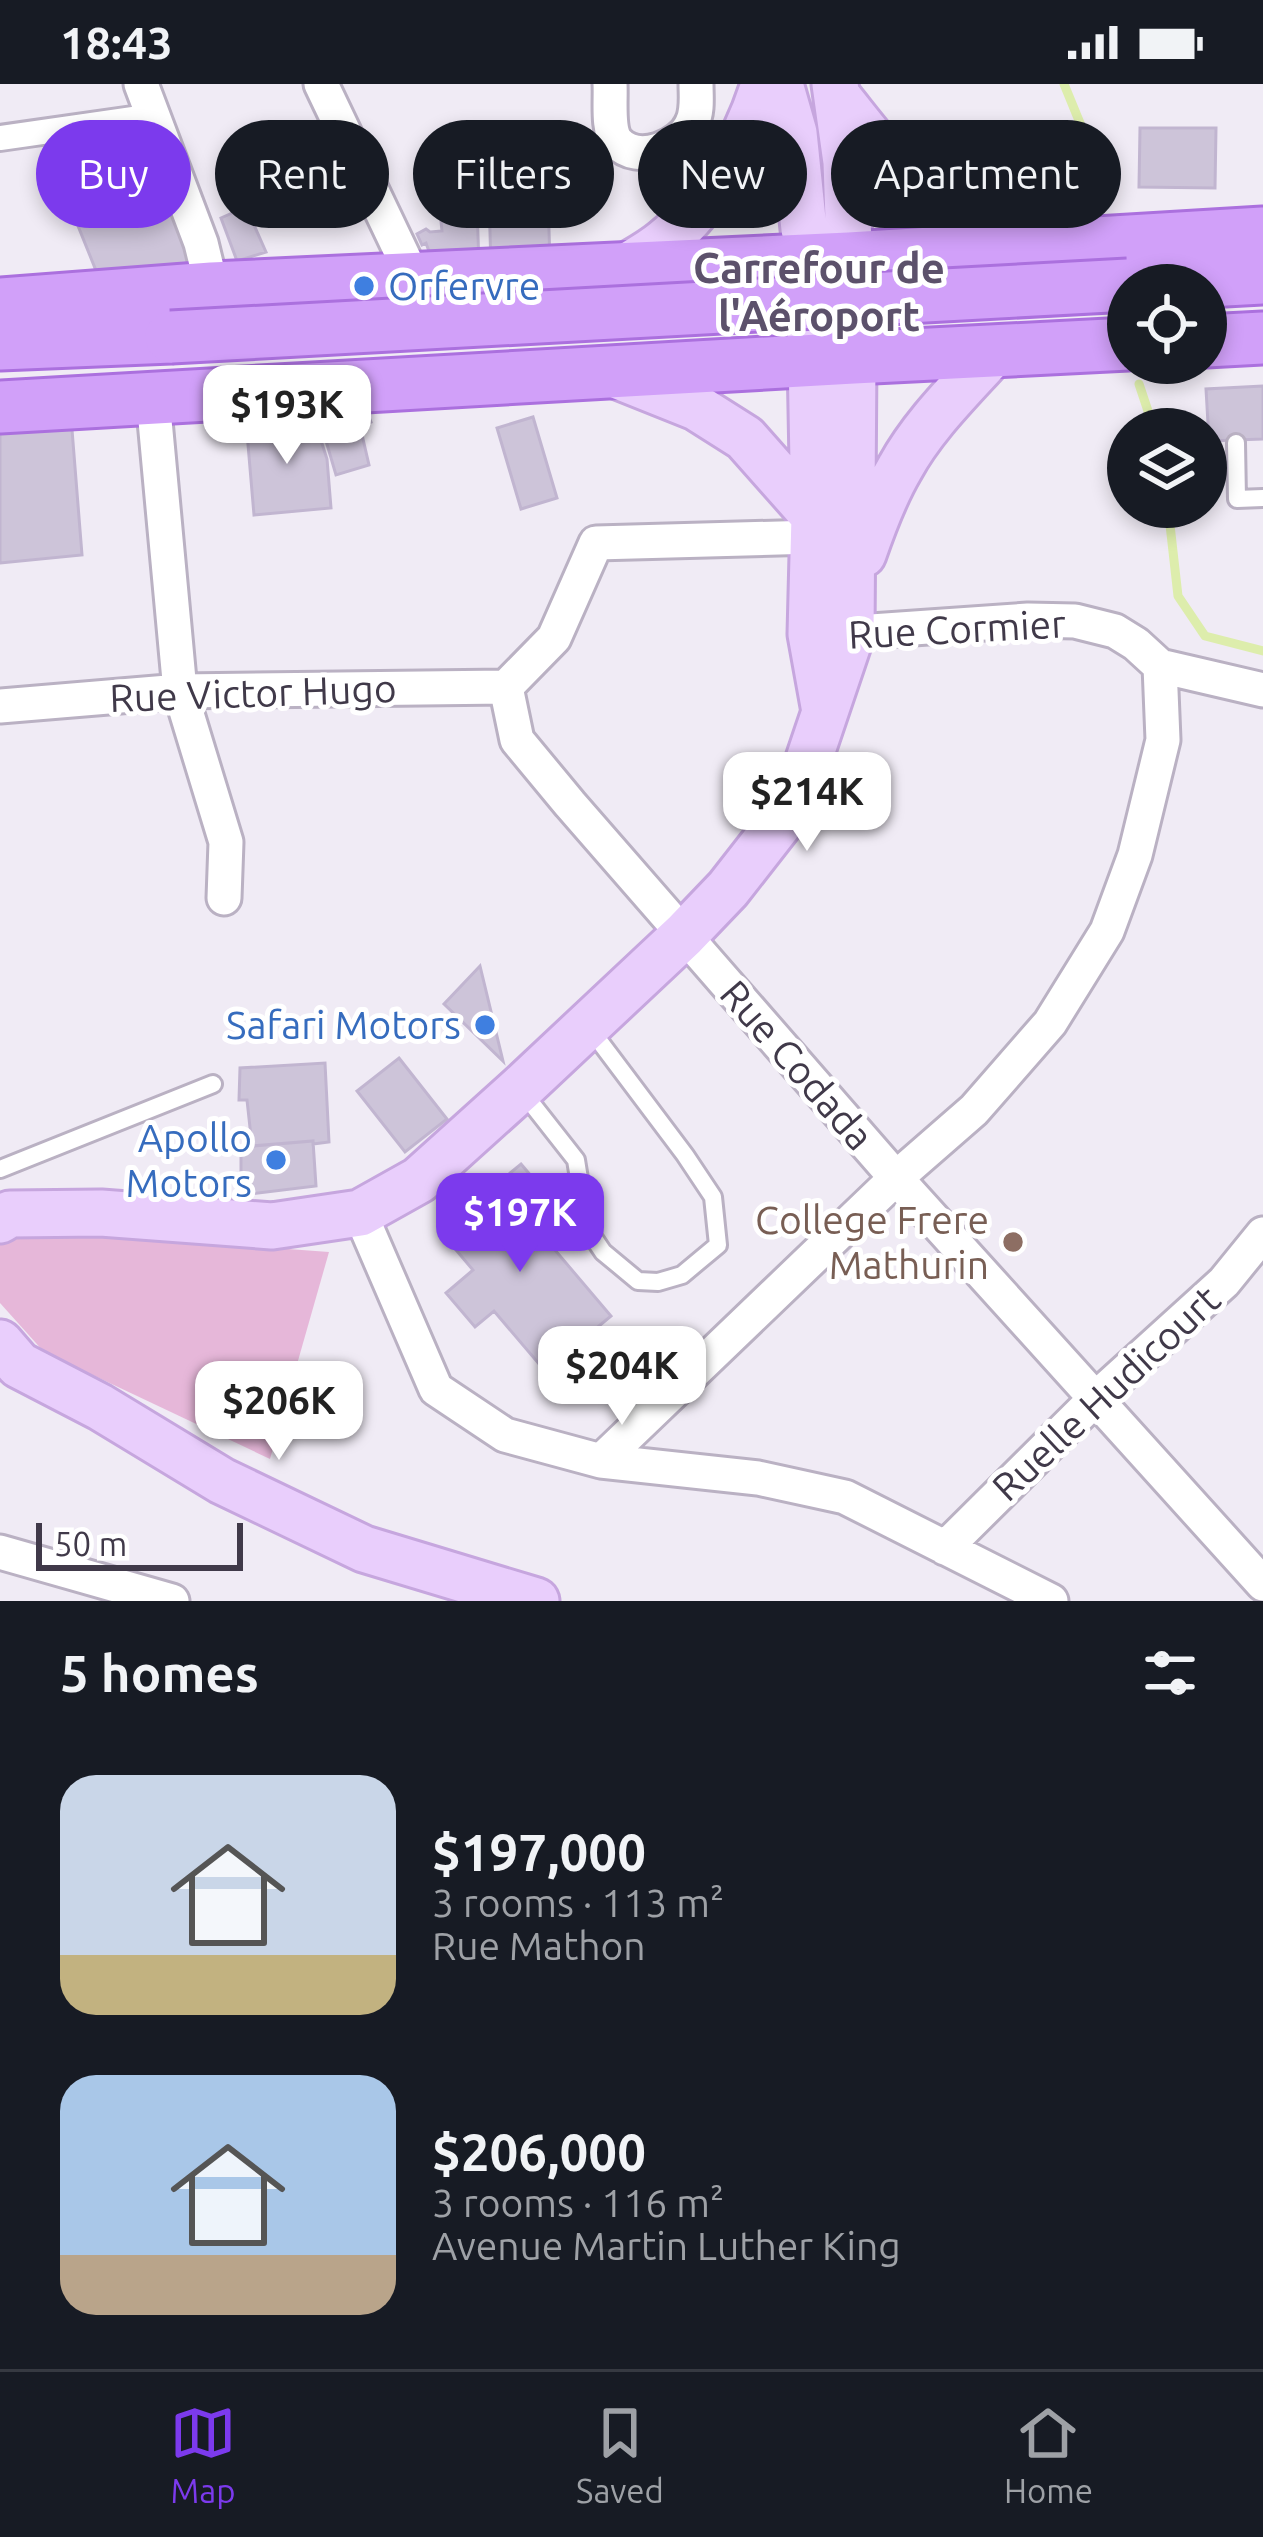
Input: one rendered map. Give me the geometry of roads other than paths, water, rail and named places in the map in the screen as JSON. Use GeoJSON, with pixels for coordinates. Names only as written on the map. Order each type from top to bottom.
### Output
{"type":"FeatureCollection","features":[{"type":"Feature","properties":{"kind":"main road"},"geometry":{"type":"LineString","coordinates":[[624,268],[665,242],[703,200],[736,150],[764,84]]}},
{"type":"Feature","properties":{"kind":"main road"},"geometry":{"type":"LineString","coordinates":[[780,84],[835,248]]}},
{"type":"Feature","properties":{"kind":"main road"},"geometry":{"type":"LineString","coordinates":[[814,526],[846,162],[836,89]]}},
{"type":"Feature","properties":{"kind":"main road"},"geometry":{"type":"LineString","coordinates":[[836,89],[888,160],[917,188],[961,224],[1006,248]]}},
{"type":"Feature","properties":{"kind":"main road"},"geometry":{"type":"LineString","coordinates":[[0,304],[212,287],[624,268],[835,248],[1006,248],[1263,233]]}},
{"type":"Feature","properties":{"kind":"main road"},"geometry":{"type":"LineString","coordinates":[[1227,280],[1263,278]]}},
{"type":"Feature","properties":{"kind":"main road"},"geometry":{"type":"LineString","coordinates":[[0,407],[165,367],[1107,287]]}},
{"type":"Feature","properties":{"kind":"main road"},"geometry":{"type":"LineString","coordinates":[[1227,309],[1263,308]]}},
{"type":"Feature","properties":{"kind":"main road"},"geometry":{"type":"LineString","coordinates":[[0,372],[1107,316]]}},
{"type":"Feature","properties":{"kind":"main road"},"geometry":{"type":"LineString","coordinates":[[1227,339],[1263,338]]}},
{"type":"Feature","properties":{"kind":"main road"},"geometry":{"type":"LineString","coordinates":[[0,344],[165,367],[611,373],[826,366],[1107,345]]}},
{"type":"Feature","properties":{"kind":"main road"},"geometry":{"type":"LineString","coordinates":[[0,1220],[10,1214],[101,1213],[272,1226],[360,1213],[419,1180],[684,935],[778,826],[802,780],[824,710],[842,614],[874,521],[900,466],[924,431],[995,351]]}},
{"type":"Feature","properties":{"kind":"main road"},"geometry":{"type":"LineString","coordinates":[[826,366],[842,614]]}},
{"type":"Feature","properties":{"kind":"main road"},"geometry":{"type":"LineString","coordinates":[[611,373],[696,407],[745,438],[814,526],[842,614]]}},
{"type":"Feature","properties":{"kind":"main road"},"geometry":{"type":"LineString","coordinates":[[0,1343],[19,1365],[100,1407],[222,1481],[364,1549],[500,1598]]}},
{"type":"Feature","properties":{"kind":"street"},"geometry":{"type":"LineString","coordinates":[[141,84],[201,242],[212,287]]}},
{"type":"Feature","properties":{"kind":"street"},"geometry":{"type":"LineString","coordinates":[[321,84],[413,277]]}},
{"type":"Feature","properties":{"kind":"street"},"geometry":{"type":"LineString","coordinates":[[610,84],[614,139],[622,147],[649,154],[680,140],[692,125],[695,84]]}},
{"type":"Feature","properties":{"kind":"street"},"geometry":{"type":"LineString","coordinates":[[0,138],[154,116]]}},
{"type":"Feature","properties":{"kind":"street"},"geometry":{"type":"LineString","coordinates":[[165,367],[180,691],[226,842],[224,898]]}},
{"type":"Feature","properties":{"kind":"street"},"geometry":{"type":"LineString","coordinates":[[506,687],[554,638],[596,543],[814,526]]}},
{"type":"Feature","properties":{"kind":"street","name":"Rue Cormier"},"geometry":{"type":"LineString","coordinates":[[842,614],[1075,621],[1115,631],[1160,666]]}},
{"type":"Feature","properties":{"kind":"street"},"geometry":{"type":"LineString","coordinates":[[601,1461],[974,1109],[1050,1023],[1107,931],[1136,855],[1163,740],[1160,666],[1263,690]]}},
{"type":"Feature","properties":{"kind":"street","name":"Rue Victor Hugo"},"geometry":{"type":"LineString","coordinates":[[0,706],[180,691],[506,687]]}},
{"type":"Feature","properties":{"kind":"street","name":"Rue Codada"},"geometry":{"type":"LineString","coordinates":[[506,687],[517,740],[896,1178],[1263,1584]]}},
{"type":"Feature","properties":{"kind":"street"},"geometry":{"type":"LineString","coordinates":[[360,1213],[436,1389],[505,1435],[601,1461],[758,1478],[845,1497],[1051,1601]]}},
{"type":"Feature","properties":{"kind":"street","name":"Ruelle Hudicourt"},"geometry":{"type":"LineString","coordinates":[[945,1548],[1094,1400],[1224,1282],[1263,1234]]}},
{"type":"Feature","properties":{"kind":"street"},"geometry":{"type":"LineString","coordinates":[[0,1552],[172,1601]]}},
{"type":"Feature","properties":{"kind":"lane"},"geometry":{"type":"LineString","coordinates":[[1236,443],[1237,499],[1263,498]]}},
{"type":"Feature","properties":{"kind":"lane"},"geometry":{"type":"LineString","coordinates":[[520,1089],[576,1160],[587,1228],[603,1252],[638,1281],[658,1282],[682,1275],[718,1244],[713,1197],[588,1026]]}},
{"type":"Feature","properties":{"kind":"lane"},"geometry":{"type":"LineString","coordinates":[[0,1168],[213,1084]]}},
{"type":"Feature","properties":{"kind":"waterway"},"geometry":{"type":"LineString","coordinates":[[1064,84],[1079,120]]}},
{"type":"Feature","properties":{"kind":"waterway"},"geometry":{"type":"LineString","coordinates":[[1139,384],[1147,408]]}},
{"type":"Feature","properties":{"kind":"waterway"},"geometry":{"type":"LineString","coordinates":[[1170,528],[1178,596],[1205,636],[1263,651]]}},
{"type":"Feature","properties":{"kind":"place","name":"Orfervre"},"geometry":{"type":"Point","coordinates":[364,286]}},
{"type":"Feature","properties":{"kind":"place","name":"Safari Motors"},"geometry":{"type":"Point","coordinates":[485,1025]}},
{"type":"Feature","properties":{"kind":"place","name":"Apollo Motors"},"geometry":{"type":"Point","coordinates":[276,1160]}},
{"type":"Feature","properties":{"kind":"place","name":"College Frere Mathurin"},"geometry":{"type":"Point","coordinates":[1013,1242]}},
{"type":"Feature","properties":{"kind":"district","name":"Carrefour de l'Aéroport"},"geometry":{"type":"Point","coordinates":[819,292]}}]}
